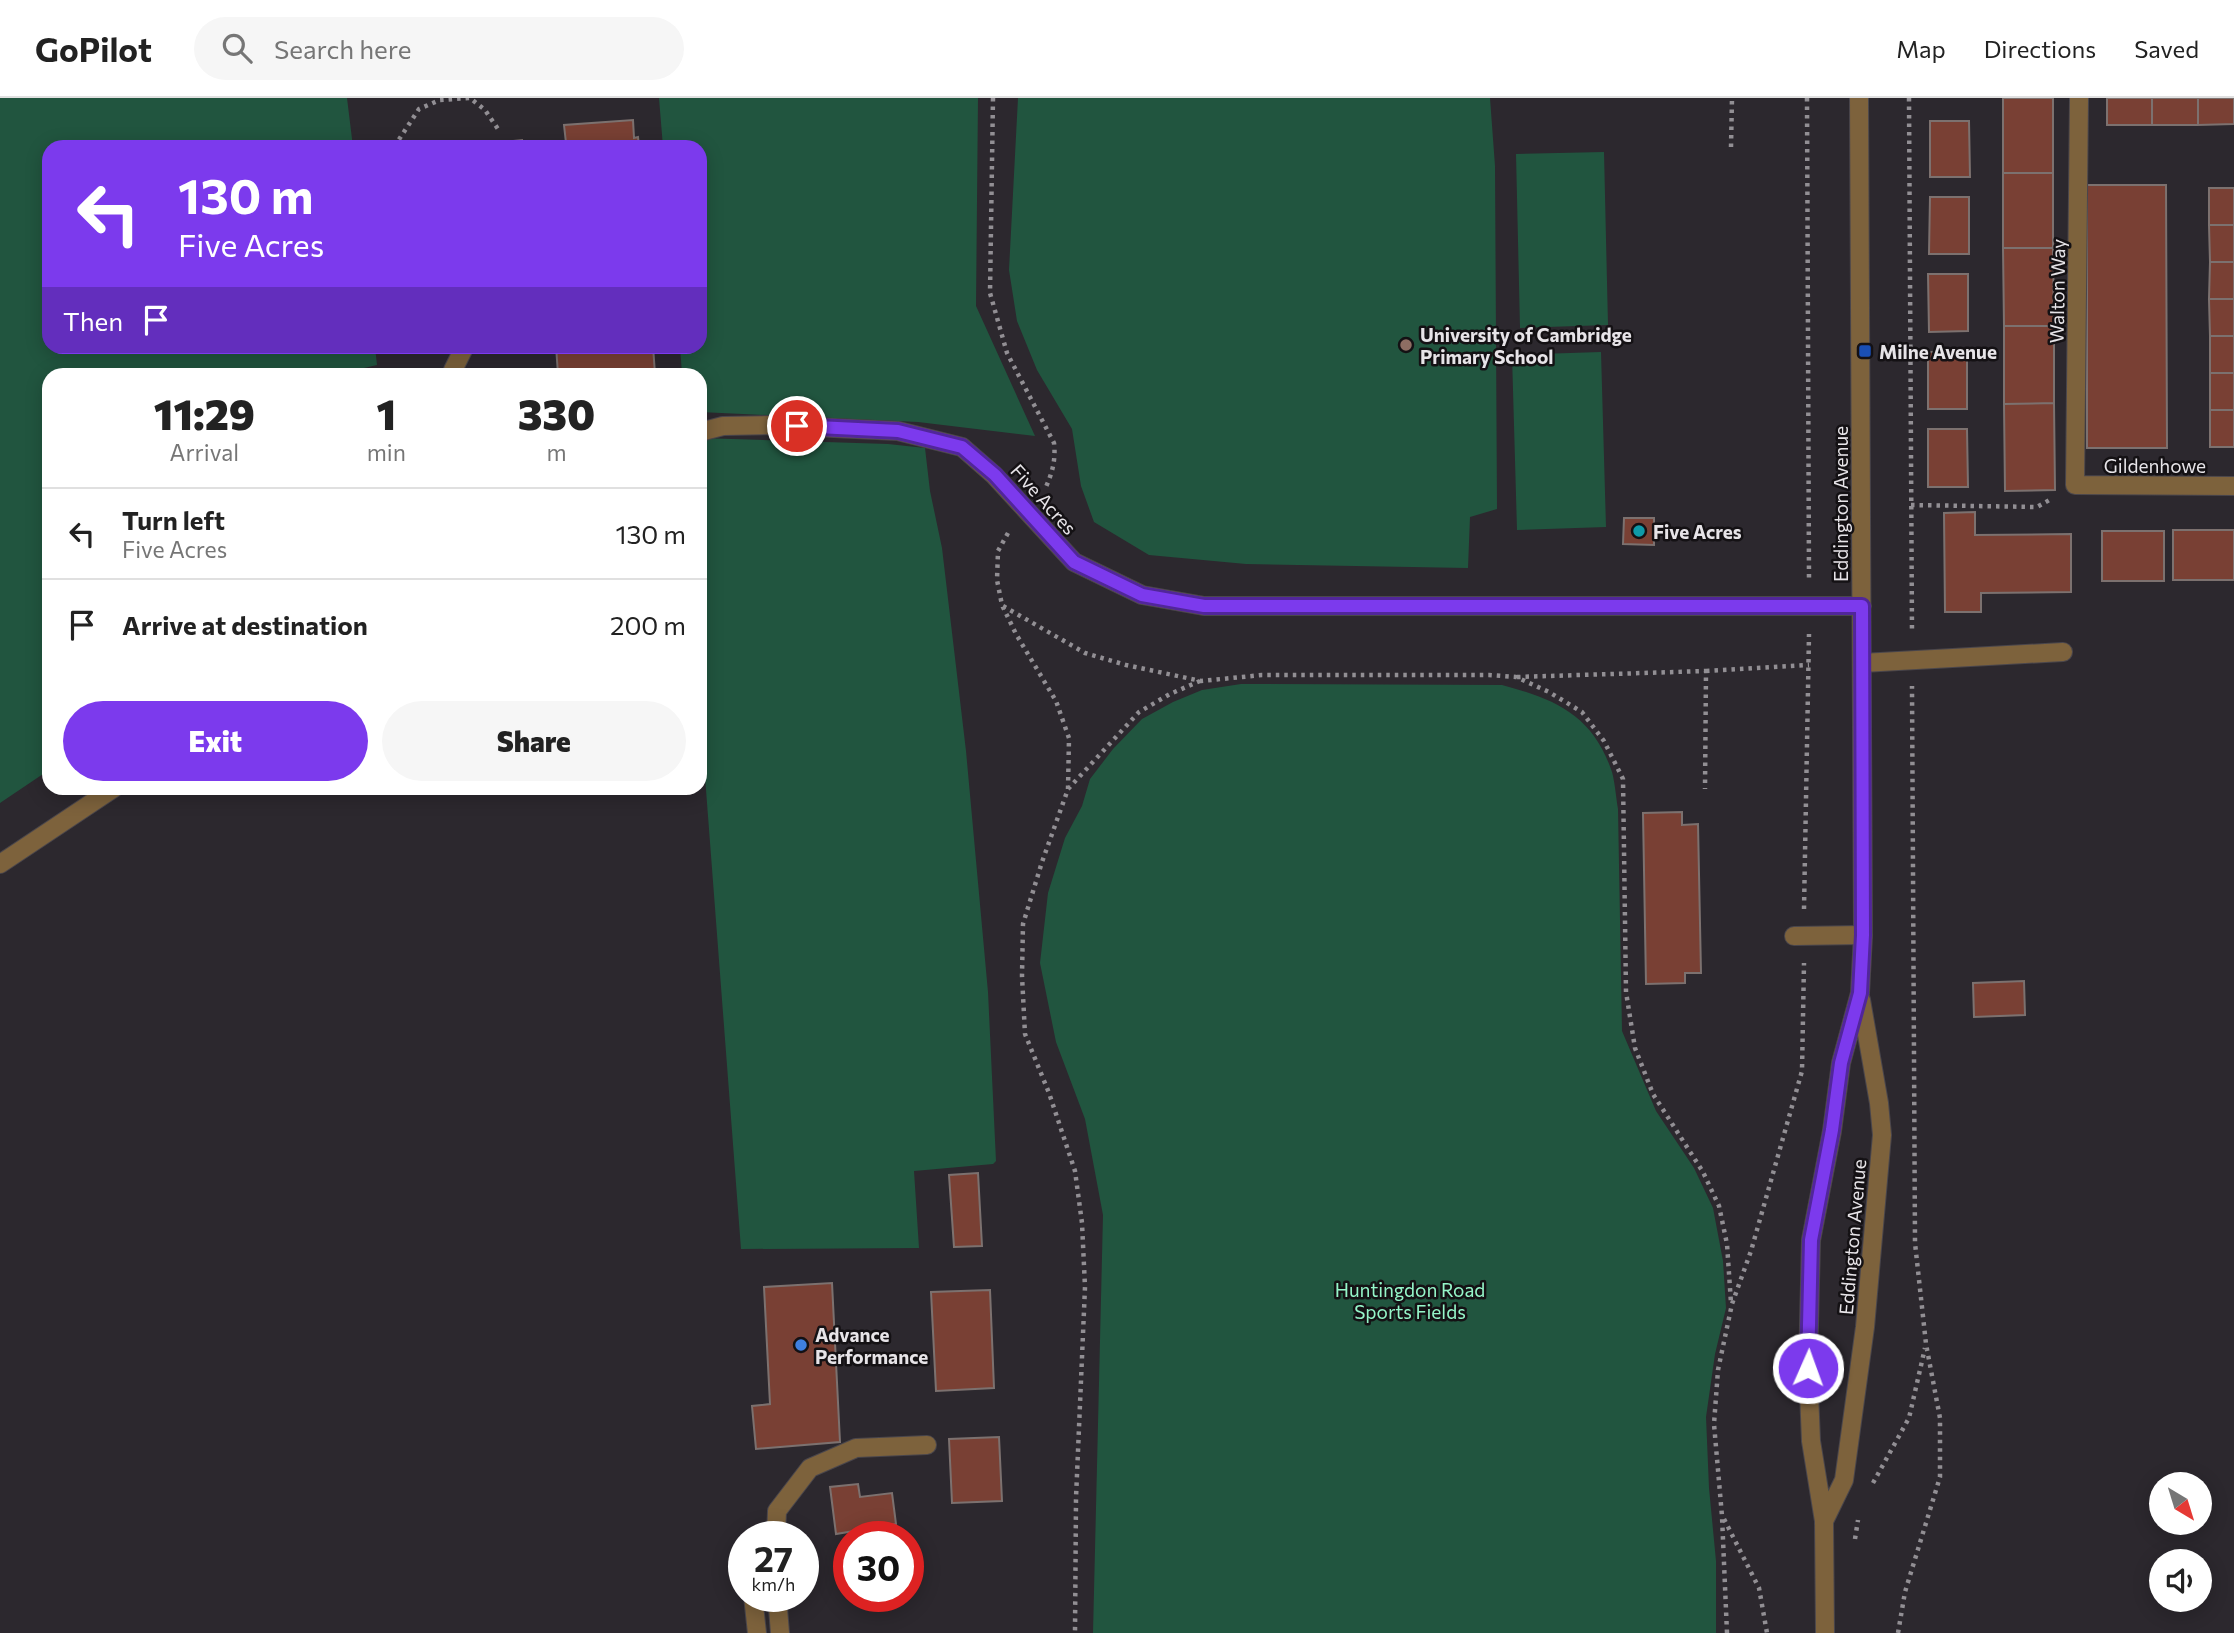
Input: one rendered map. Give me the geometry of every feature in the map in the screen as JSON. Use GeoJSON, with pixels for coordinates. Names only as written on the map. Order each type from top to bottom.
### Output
{"type":"FeatureCollection","features":[{"type":"Feature","properties":{"kind":"street","name":"Eddington Avenue"},"geometry":{"type":"LineString","coordinates":[[1825,1633],[1824,1521],[1811,1441],[1809,1392],[1811,1240],[1832,1130],[1841,1063],[1860,993],[1863,935],[1859,98]]}},
{"type":"Feature","properties":{"kind":"street","name":"Walton Way"},"geometry":{"type":"LineString","coordinates":[[2075,485],[2079,98]]}},
{"type":"Feature","properties":{"kind":"street","name":"Five Acres"},"geometry":{"type":"LineString","coordinates":[[707,430],[723,426],[771,425],[898,431],[962,447],[995,475],[1074,562],[1142,595],[1204,606],[1862,606]]}},
{"type":"Feature","properties":{"kind":"street","name":"Gildenhowe"},"geometry":{"type":"LineString","coordinates":[[2075,485],[2234,486]]}},
{"type":"Feature","properties":{"kind":"street"},"geometry":{"type":"LineString","coordinates":[[1862,663],[2063,652]]}},
{"type":"Feature","properties":{"kind":"street"},"geometry":{"type":"LineString","coordinates":[[0,864],[104,795]]}},
{"type":"Feature","properties":{"kind":"street"},"geometry":{"type":"LineString","coordinates":[[1799,936],[1863,935]]}},
{"type":"Feature","properties":{"kind":"street","name":"Eddington Avenue"},"geometry":{"type":"LineString","coordinates":[[1824,1521],[1844,1479],[1865,1327],[1882,1135],[1860,993]]}},
{"type":"Feature","properties":{"kind":"street"},"geometry":{"type":"LineString","coordinates":[[777,1521],[777,1511],[810,1468],[856,1448],[927,1445]]}},
{"type":"Feature","properties":{"kind":"street"},"geometry":{"type":"LineString","coordinates":[[755,1612],[757,1633]]}},
{"type":"Feature","properties":{"kind":"street"},"geometry":{"type":"LineString","coordinates":[[778,1612],[780,1633]]}},
{"type":"Feature","properties":{"kind":"path"},"geometry":{"type":"LineString","coordinates":[[399,140],[419,109],[440,100],[470,98],[485,110],[498,129]]}},
{"type":"Feature","properties":{"kind":"path"},"geometry":{"type":"LineString","coordinates":[[993,98],[990,293],[1007,353],[1054,443],[1056,456],[1051,478],[1042,495],[1007,534],[998,551],[997,580],[1002,605],[1056,701],[1069,737],[1068,789],[1023,924],[1021,976],[1026,1034],[1075,1171],[1082,1223],[1085,1287],[1076,1498],[1074,1633]]}},
{"type":"Feature","properties":{"kind":"path"},"geometry":{"type":"LineString","coordinates":[[1731,147],[1732,98]]}},
{"type":"Feature","properties":{"kind":"path"},"geometry":{"type":"LineString","coordinates":[[1727,1633],[1722,1516],[1714,1424],[1718,1370],[1732,1304],[1751,1251],[1802,1071],[1799,936],[1810,607],[1807,98]]}},
{"type":"Feature","properties":{"kind":"path"},"geometry":{"type":"LineString","coordinates":[[1898,1633],[1905,1592],[1940,1476],[1940,1418],[1926,1344],[1915,1243],[1909,98]]}},
{"type":"Feature","properties":{"kind":"path"},"geometry":{"type":"LineString","coordinates":[[1911,505],[2037,507],[2075,485]]}},
{"type":"Feature","properties":{"kind":"path"},"geometry":{"type":"LineString","coordinates":[[1002,605],[1085,653],[1201,681]]}},
{"type":"Feature","properties":{"kind":"path"},"geometry":{"type":"LineString","coordinates":[[1068,789],[1139,712],[1170,694],[1201,681],[1262,675],[1517,677],[1809,665]]}},
{"type":"Feature","properties":{"kind":"path"},"geometry":{"type":"LineString","coordinates":[[1705,789],[1706,671]]}},
{"type":"Feature","properties":{"kind":"path"},"geometry":{"type":"LineString","coordinates":[[1517,677],[1582,712],[1604,741],[1623,779],[1626,992],[1634,1048],[1653,1094],[1703,1172],[1719,1206],[1727,1244],[1732,1304]]}},
{"type":"Feature","properties":{"kind":"path"},"geometry":{"type":"LineString","coordinates":[[1873,1484],[1909,1418],[1926,1344]]}},
{"type":"Feature","properties":{"kind":"path"},"geometry":{"type":"LineString","coordinates":[[1854,1543],[1863,1508]]}},
{"type":"Feature","properties":{"kind":"path"},"geometry":{"type":"LineString","coordinates":[[1722,1516],[1759,1588],[1767,1633]]}},
{"type":"Feature","properties":{"kind":"green space"},"geometry":{"type":"Polygon","coordinates":[[[0,98],[347,98],[352,140],[42,140],[42,354],[376,354],[377,365],[364,368],[42,368],[42,775],[0,803],[0,98]]]}},
{"type":"Feature","properties":{"kind":"green space"},"geometry":{"type":"Polygon","coordinates":[[[659,98],[978,98],[976,306],[1035,436],[918,422],[707,412],[707,368],[682,368],[681,354],[707,354],[707,140],[662,140],[659,98]]]}},
{"type":"Feature","properties":{"kind":"green space","name":"University of Cambridge Primary School"},"geometry":{"type":"Polygon","coordinates":[[[1018,98],[1490,98],[1495,166],[1497,509],[1470,517],[1468,568],[1246,564],[1149,555],[1094,522],[1081,486],[1072,429],[1037,370],[1017,321],[1009,270],[1018,98]]]}},
{"type":"Feature","properties":{"kind":"green space"},"geometry":{"type":"Polygon","coordinates":[[[1604,152],[1608,325],[1520,328],[1516,154],[1604,152]]]}},
{"type":"Feature","properties":{"kind":"green space"},"geometry":{"type":"Polygon","coordinates":[[[1601,352],[1606,527],[1517,530],[1512,355],[1601,352]]]}},
{"type":"Feature","properties":{"kind":"green space"},"geometry":{"type":"Polygon","coordinates":[[[707,438],[888,444],[925,448],[930,491],[942,548],[966,751],[988,992],[996,1161],[993,1164],[914,1171],[919,1248],[741,1249],[706,795],[707,438]]]}},
{"type":"Feature","properties":{"kind":"green space","name":"Huntingdon Road Sports Fields"},"geometry":{"type":"Polygon","coordinates":[[[1241,684],[1502,685],[1539,696],[1570,712],[1583,723],[1604,752],[1612,772],[1618,809],[1622,1031],[1656,1111],[1694,1168],[1713,1208],[1723,1261],[1726,1308],[1715,1354],[1706,1417],[1716,1561],[1716,1633],[1093,1633],[1103,1215],[1085,1119],[1056,1042],[1040,963],[1048,893],[1065,838],[1082,806],[1090,779],[1113,749],[1142,719],[1173,702],[1202,690],[1241,684]]]}},
{"type":"Feature","properties":{"kind":"building"},"geometry":{"type":"Polygon","coordinates":[[[2003,98],[2053,98],[2053,173],[2003,173],[2003,98]]]}},
{"type":"Feature","properties":{"kind":"building"},"geometry":{"type":"Polygon","coordinates":[[[2107,98],[2152,98],[2152,125],[2107,125],[2107,98]]]}},
{"type":"Feature","properties":{"kind":"building"},"geometry":{"type":"Polygon","coordinates":[[[2152,98],[2198,98],[2198,125],[2152,125],[2152,98]]]}},
{"type":"Feature","properties":{"kind":"building"},"geometry":{"type":"Polygon","coordinates":[[[2198,98],[2234,98],[2234,124],[2198,125],[2198,98]]]}},
{"type":"Feature","properties":{"kind":"building"},"geometry":{"type":"Polygon","coordinates":[[[633,120],[634,138],[638,137],[638,140],[566,140],[564,125],[633,120]]]}},
{"type":"Feature","properties":{"kind":"building"},"geometry":{"type":"Polygon","coordinates":[[[1930,121],[1969,121],[1970,177],[1930,177],[1930,121]]]}},
{"type":"Feature","properties":{"kind":"building"},"geometry":{"type":"Polygon","coordinates":[[[2003,173],[2053,173],[2053,248],[2003,248],[2003,173]]]}},
{"type":"Feature","properties":{"kind":"building"},"geometry":{"type":"Polygon","coordinates":[[[2087,185],[2166,185],[2167,448],[2087,448],[2087,185]]]}},
{"type":"Feature","properties":{"kind":"building"},"geometry":{"type":"Polygon","coordinates":[[[2209,188],[2234,188],[2234,225],[2209,225],[2209,188]]]}},
{"type":"Feature","properties":{"kind":"building"},"geometry":{"type":"Polygon","coordinates":[[[1930,197],[1969,197],[1969,254],[1929,254],[1930,197]]]}},
{"type":"Feature","properties":{"kind":"building"},"geometry":{"type":"Polygon","coordinates":[[[2209,225],[2234,225],[2234,262],[2210,262],[2209,225]]]}},
{"type":"Feature","properties":{"kind":"building"},"geometry":{"type":"Polygon","coordinates":[[[2003,248],[2053,248],[2054,326],[2004,326],[2003,248]]]}},
{"type":"Feature","properties":{"kind":"building"},"geometry":{"type":"Polygon","coordinates":[[[2210,262],[2234,262],[2234,299],[2209,299],[2210,262]]]}},
{"type":"Feature","properties":{"kind":"building"},"geometry":{"type":"Polygon","coordinates":[[[1928,274],[1968,274],[1968,331],[1929,332],[1928,274]]]}},
{"type":"Feature","properties":{"kind":"building"},"geometry":{"type":"Polygon","coordinates":[[[2209,299],[2234,299],[2234,336],[2210,336],[2209,299]]]}},
{"type":"Feature","properties":{"kind":"building"},"geometry":{"type":"Polygon","coordinates":[[[2004,326],[2054,326],[2054,403],[2004,404],[2004,326]]]}},
{"type":"Feature","properties":{"kind":"building"},"geometry":{"type":"Polygon","coordinates":[[[2210,336],[2234,336],[2234,373],[2210,373],[2210,336]]]}},
{"type":"Feature","properties":{"kind":"building"},"geometry":{"type":"Polygon","coordinates":[[[1967,351],[1967,409],[1928,409],[1928,352],[1967,351]]]}},
{"type":"Feature","properties":{"kind":"building"},"geometry":{"type":"Polygon","coordinates":[[[557,354],[654,354],[655,368],[558,368],[557,354]]]}},
{"type":"Feature","properties":{"kind":"building"},"geometry":{"type":"Polygon","coordinates":[[[2210,373],[2234,373],[2234,410],[2210,410],[2210,373]]]}},
{"type":"Feature","properties":{"kind":"building"},"geometry":{"type":"Polygon","coordinates":[[[2054,403],[2055,490],[2005,491],[2004,404],[2054,403]]]}},
{"type":"Feature","properties":{"kind":"building"},"geometry":{"type":"Polygon","coordinates":[[[2210,410],[2234,410],[2234,447],[2210,447],[2210,410]]]}},
{"type":"Feature","properties":{"kind":"building"},"geometry":{"type":"Polygon","coordinates":[[[1928,429],[1967,429],[1968,487],[1928,487],[1928,429]]]}},
{"type":"Feature","properties":{"kind":"building"},"geometry":{"type":"Polygon","coordinates":[[[1975,512],[1975,535],[2071,534],[2071,592],[1981,593],[1981,612],[1945,612],[1944,513],[1975,512]]]}},
{"type":"Feature","properties":{"kind":"building","name":"Five Acres"},"geometry":{"type":"Polygon","coordinates":[[[1624,518],[1654,518],[1654,545],[1623,544],[1624,518]]]}},
{"type":"Feature","properties":{"kind":"building"},"geometry":{"type":"Polygon","coordinates":[[[2173,530],[2234,530],[2234,580],[2173,580],[2173,530]]]}},
{"type":"Feature","properties":{"kind":"building"},"geometry":{"type":"Polygon","coordinates":[[[2102,531],[2164,531],[2164,581],[2102,581],[2102,531]]]}},
{"type":"Feature","properties":{"kind":"building"},"geometry":{"type":"Polygon","coordinates":[[[1682,812],[1682,825],[1698,824],[1701,973],[1685,973],[1685,983],[1646,984],[1643,813],[1682,812]]]}},
{"type":"Feature","properties":{"kind":"building"},"geometry":{"type":"Polygon","coordinates":[[[2024,981],[2025,1015],[1974,1017],[1973,983],[2024,981]]]}},
{"type":"Feature","properties":{"kind":"building"},"geometry":{"type":"Polygon","coordinates":[[[978,1173],[982,1246],[954,1247],[949,1175],[978,1173]]]}},
{"type":"Feature","properties":{"kind":"building","name":"Advance Performance"},"geometry":{"type":"Polygon","coordinates":[[[832,1283],[840,1442],[756,1449],[752,1406],[770,1404],[764,1287],[832,1283]]]}},
{"type":"Feature","properties":{"kind":"building"},"geometry":{"type":"Polygon","coordinates":[[[990,1290],[994,1388],[936,1391],[931,1292],[990,1290]]]}},
{"type":"Feature","properties":{"kind":"building"},"geometry":{"type":"Polygon","coordinates":[[[999,1437],[1002,1501],[952,1503],[949,1439],[999,1437]]]}},
{"type":"Feature","properties":{"kind":"building"},"geometry":{"type":"Polygon","coordinates":[[[858,1484],[860,1497],[892,1493],[896,1521],[834,1521],[830,1487],[858,1484]]]}},
{"type":"Feature","properties":{"kind":"place","name":"University of Cambridge Primary School"},"geometry":{"type":"Point","coordinates":[1406,345]}},
{"type":"Feature","properties":{"kind":"place","name":"Milne Avenue"},"geometry":{"type":"Point","coordinates":[1865,351]}},
{"type":"Feature","properties":{"kind":"place","name":"Five Acres"},"geometry":{"type":"Point","coordinates":[1639,531]}},
{"type":"Feature","properties":{"kind":"place","name":"Advance Performance"},"geometry":{"type":"Point","coordinates":[801,1345]}},
{"type":"Feature","properties":{"kind":"route"},"geometry":{"type":"LineString","coordinates":[[797,426],[898,431],[962,447],[995,475],[1074,562],[1142,595],[1204,606],[1862,606],[1863,935],[1860,993],[1841,1063],[1832,1130],[1811,1240],[1808,1368]]}}]}
